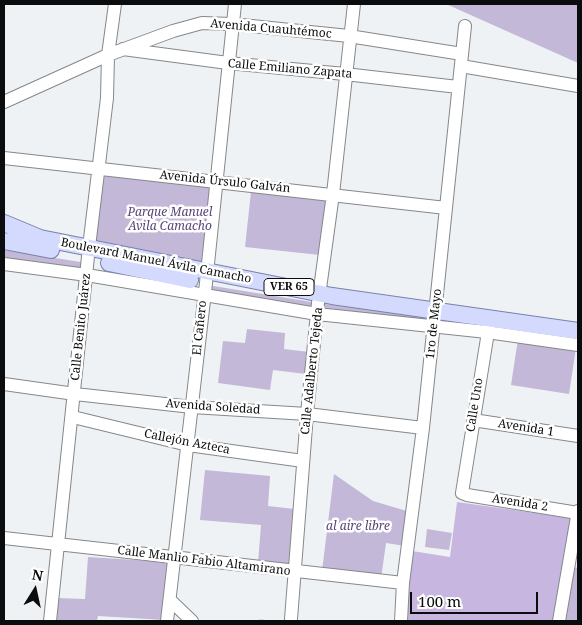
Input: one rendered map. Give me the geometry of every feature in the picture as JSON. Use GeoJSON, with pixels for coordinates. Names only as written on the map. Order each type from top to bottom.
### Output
{"type":"FeatureCollection","features":[{"type":"Feature","properties":{"kind":"main road","name":"Boulevard Manuel Ávila Camacho"},"geometry":{"type":"LineString","coordinates":[[4,223],[88,260]]}},
{"type":"Feature","properties":{"kind":"main road","name":"Boulevard Manuel Ávila Camacho"},"geometry":{"type":"LineString","coordinates":[[4,241],[88,260],[318,303],[489,325],[578,340]]}},
{"type":"Feature","properties":{"kind":"main road","name":"Boulevard Manuel Ávila Camacho"},"geometry":{"type":"LineString","coordinates":[[489,325],[578,331]]}},
{"type":"Feature","properties":{"kind":"street","name":"Calle Benito Juárez"},"geometry":{"type":"LineString","coordinates":[[50,621],[107,98],[108,55],[115,4]]}},
{"type":"Feature","properties":{"kind":"street","name":"El Cañero"},"geometry":{"type":"LineString","coordinates":[[167,621],[188,445],[235,4]]}},
{"type":"Feature","properties":{"kind":"street","name":"Calle Adalberto Tejeda"},"geometry":{"type":"LineString","coordinates":[[291,619],[307,414],[318,303],[333,194],[354,4]]}},
{"type":"Feature","properties":{"kind":"street","name":"Avenida Cuauhtémoc"},"geometry":{"type":"LineString","coordinates":[[4,102],[122,49],[202,23],[232,24],[349,36],[578,86]]}},
{"type":"Feature","properties":{"kind":"street","name":"1ro de Mayo"},"geometry":{"type":"LineString","coordinates":[[401,621],[403,583],[423,428],[465,26]]}},
{"type":"Feature","properties":{"kind":"street","name":"Calle Emiliano Zapata"},"geometry":{"type":"LineString","coordinates":[[122,49],[228,63],[458,87]]}},
{"type":"Feature","properties":{"kind":"street","name":"Avenida Úrsulo Galván"},"geometry":{"type":"LineString","coordinates":[[4,158],[446,208]]}},
{"type":"Feature","properties":{"kind":"street"},"geometry":{"type":"LineString","coordinates":[[4,264],[88,260]]}},
{"type":"Feature","properties":{"kind":"street"},"geometry":{"type":"LineString","coordinates":[[489,325],[578,345]]}},
{"type":"Feature","properties":{"kind":"street","name":"Calle Uno"},"geometry":{"type":"LineString","coordinates":[[462,493],[489,325]]}},
{"type":"Feature","properties":{"kind":"street","name":"Avenida Soledad"},"geometry":{"type":"LineString","coordinates":[[4,384],[192,407],[307,414],[423,428]]}},
{"type":"Feature","properties":{"kind":"street","name":"Callejón Azteca"},"geometry":{"type":"LineString","coordinates":[[72,417],[188,445],[303,461]]}},
{"type":"Feature","properties":{"kind":"street","name":"Avenida 1"},"geometry":{"type":"LineString","coordinates":[[473,420],[578,436]]}},
{"type":"Feature","properties":{"kind":"street","name":"Avenida 2"},"geometry":{"type":"LineString","coordinates":[[462,493],[578,512]]}},
{"type":"Feature","properties":{"kind":"street"},"geometry":{"type":"LineString","coordinates":[[560,621],[578,512]]}},
{"type":"Feature","properties":{"kind":"street","name":"Calle Manlio Fabio Altamirano"},"geometry":{"type":"LineString","coordinates":[[4,538],[403,583]]}},
{"type":"Feature","properties":{"kind":"street"},"geometry":{"type":"LineString","coordinates":[[170,600],[192,621]]}},
{"type":"Feature","properties":{"kind":"green space"},"geometry":{"type":"Polygon","coordinates":[[[446,4],[578,4],[578,63],[446,4]]]}},
{"type":"Feature","properties":{"kind":"green space","name":"Parque Manuel Avila Camacho"},"geometry":{"type":"Polygon","coordinates":[[[99,174],[216,182],[206,267],[92,246],[99,174]]]}},
{"type":"Feature","properties":{"kind":"green space"},"geometry":{"type":"Polygon","coordinates":[[[251,192],[326,201],[320,255],[245,247],[251,192]]]}},
{"type":"Feature","properties":{"kind":"green space"},"geometry":{"type":"Polygon","coordinates":[[[4,250],[87,263],[86,274],[4,266],[4,250]]]}},
{"type":"Feature","properties":{"kind":"green space"},"geometry":{"type":"Polygon","coordinates":[[[207,285],[318,303],[434,318],[434,326],[205,294],[207,285]]]}},
{"type":"Feature","properties":{"kind":"green space"},"geometry":{"type":"Polygon","coordinates":[[[247,329],[285,333],[284,349],[309,352],[306,374],[273,370],[270,390],[218,383],[223,341],[245,343],[247,329]]]}},
{"type":"Feature","properties":{"kind":"green space"},"geometry":{"type":"Polygon","coordinates":[[[518,339],[576,348],[569,394],[511,385],[518,339]]]}},
{"type":"Feature","properties":{"kind":"green space","name":"al aire libre"},"geometry":{"type":"Polygon","coordinates":[[[205,470],[270,476],[268,506],[295,509],[291,566],[258,563],[261,525],[200,520],[205,470]]]}},
{"type":"Feature","properties":{"kind":"green space","name":"al aire libre"},"geometry":{"type":"Polygon","coordinates":[[[334,474],[373,501],[410,512],[405,546],[386,543],[381,579],[322,571],[334,474]]]}},
{"type":"Feature","properties":{"kind":"green space"},"geometry":{"type":"Polygon","coordinates":[[[427,529],[452,533],[449,550],[425,547],[427,529]]]}},
{"type":"Feature","properties":{"kind":"green space"},"geometry":{"type":"Polygon","coordinates":[[[88,557],[168,562],[164,620],[98,616],[97,621],[56,621],[57,598],[85,599],[88,557]]]}},
{"type":"Feature","properties":{"kind":"green space"},"geometry":{"type":"Polygon","coordinates":[[[574,567],[578,568],[578,621],[564,621],[574,567]]]}},
{"type":"Feature","properties":{"kind":"shaded area"},"geometry":{"type":"Polygon","coordinates":[[[457,502],[570,518],[561,621],[407,621],[412,551],[450,557],[457,502]]]}}]}
